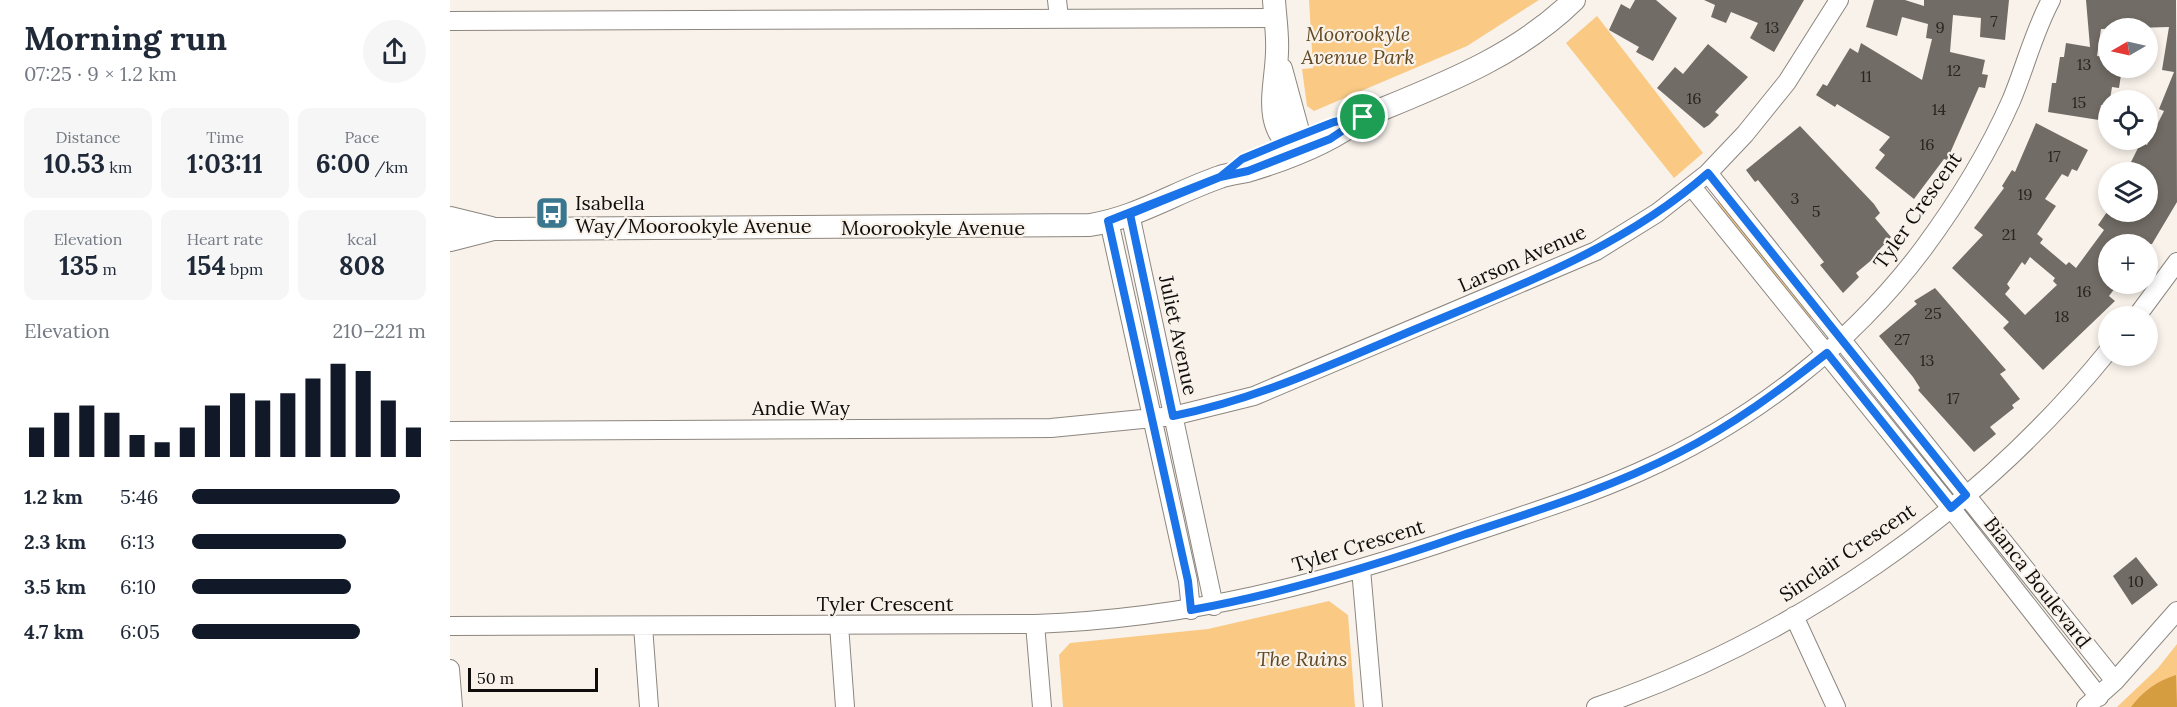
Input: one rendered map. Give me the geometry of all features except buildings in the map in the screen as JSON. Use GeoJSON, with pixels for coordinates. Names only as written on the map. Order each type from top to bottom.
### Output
{"type":"FeatureCollection","features":[{"type":"Feature","properties":{"kind":"street","name":"Moorookyle Avenue"},"geometry":{"type":"LineString","coordinates":[[450,240],[493,229],[1067,226],[1108,221],[1220,177],[1248,171],[1293,143],[1340,135],[1363,117],[1480,67],[1542,27],[1574,0]]}},
{"type":"Feature","properties":{"kind":"street","name":"Larson Avenue"},"geometry":{"type":"LineString","coordinates":[[1151,418],[1173,416],[1254,396],[1490,298],[1596,251],[1692,187],[1708,173],[1745,134],[1780,91],[1807,52],[1833,5]]}},
{"type":"Feature","properties":{"kind":"street","name":"Tyler Crescent"},"geometry":{"type":"LineString","coordinates":[[450,626],[1035,624],[1112,620],[1191,610],[1283,591],[1360,569],[1570,499],[1641,471],[1733,422],[1827,353],[1842,338],[1921,251],[1966,185],[2009,105],[2046,5]]}},
{"type":"Feature","properties":{"kind":"street"},"geometry":{"type":"LineString","coordinates":[[450,21],[1058,9],[1275,9],[1277,53],[1293,143]]}},
{"type":"Feature","properties":{"kind":"street","name":"Bianca Boulevard"},"geometry":{"type":"LineString","coordinates":[[1708,173],[2115,681]]}},
{"type":"Feature","properties":{"kind":"street","name":"Bianca Boulevard"},"geometry":{"type":"LineString","coordinates":[[1692,187],[1951,508],[2092,702]]}},
{"type":"Feature","properties":{"kind":"street","name":"Juliet Avenue"},"geometry":{"type":"LineString","coordinates":[[1130,214],[1214,606]]}},
{"type":"Feature","properties":{"kind":"street","name":"Moorookyle Avenue"},"geometry":{"type":"LineString","coordinates":[[450,218],[493,229]]}},
{"type":"Feature","properties":{"kind":"street"},"geometry":{"type":"LineString","coordinates":[[1108,221],[1188,581],[1191,610]]}},
{"type":"Feature","properties":{"kind":"street"},"geometry":{"type":"LineString","coordinates":[[2144,306],[2177,262]]}},
{"type":"Feature","properties":{"kind":"street","name":"Sinclair Crescent"},"geometry":{"type":"LineString","coordinates":[[1596,707],[1624,702],[1712,659],[1794,616],[1856,578],[1966,495],[2052,415],[2098,363]]}},
{"type":"Feature","properties":{"kind":"street","name":"Andie Way"},"geometry":{"type":"LineString","coordinates":[[450,431],[1005,429],[1096,425],[1151,418]]}},
{"type":"Feature","properties":{"kind":"street"},"geometry":{"type":"LineString","coordinates":[[1360,569],[1373,707]]}},
{"type":"Feature","properties":{"kind":"street"},"geometry":{"type":"LineString","coordinates":[[2092,702],[2115,681],[2177,611]]}},
{"type":"Feature","properties":{"kind":"street"},"geometry":{"type":"LineString","coordinates":[[1794,616],[1836,707]]}},
{"type":"Feature","properties":{"kind":"street"},"geometry":{"type":"LineString","coordinates":[[1035,624],[1042,707]]}},
{"type":"Feature","properties":{"kind":"street"},"geometry":{"type":"LineString","coordinates":[[839,625],[845,707]]}},
{"type":"Feature","properties":{"kind":"street"},"geometry":{"type":"LineString","coordinates":[[643,626],[649,707]]}},
{"type":"Feature","properties":{"kind":"street"},"geometry":{"type":"LineString","coordinates":[[450,669],[453,707]]}},
{"type":"Feature","properties":{"kind":"green space","name":"Moorookyle Avenue Park"},"geometry":{"type":"Polygon","coordinates":[[[1309,0],[1539,0],[1467,46],[1314,111],[1307,106],[1302,69],[1313,68],[1309,0]]]}},
{"type":"Feature","properties":{"kind":"green space"},"geometry":{"type":"Polygon","coordinates":[[[1597,16],[1703,153],[1674,178],[1566,43],[1597,16]]]}},
{"type":"Feature","properties":{"kind":"green space"},"geometry":{"type":"Polygon","coordinates":[[[1719,199],[1814,315],[1808,320],[1717,205],[1719,199]]]}},
{"type":"Feature","properties":{"kind":"green space","name":"The Ruins"},"geometry":{"type":"Polygon","coordinates":[[[1329,601],[1348,615],[1355,707],[1063,707],[1059,655],[1070,643],[1208,629],[1329,601]]]}},
{"type":"Feature","properties":{"kind":"green space"},"geometry":{"type":"Polygon","coordinates":[[[2177,644],[2177,707],[2117,707],[2158,668],[2177,644]]]}},
{"type":"Feature","properties":{"kind":"shaded area"},"geometry":{"type":"Polygon","coordinates":[[[2176,675],[2177,707],[2131,707],[2151,687],[2176,675]]]}},
{"type":"Feature","properties":{"kind":"place","name":"Isabella Way/Moorookyle Avenue"},"geometry":{"type":"Point","coordinates":[552,213]}},
{"type":"Feature","properties":{"kind":"route"},"geometry":{"type":"LineString","coordinates":[[1363,117],[1334,122],[1242,159],[1220,177],[1130,214],[1173,416],[1254,396],[1490,298],[1596,251],[1657,213],[1708,173],[1821,311],[1966,495],[1951,508],[1827,353],[1763,402],[1702,441],[1610,484],[1385,562],[1283,591],[1191,610],[1188,581],[1108,221],[1220,177],[1248,171],[1340,135],[1363,117]]}}]}
